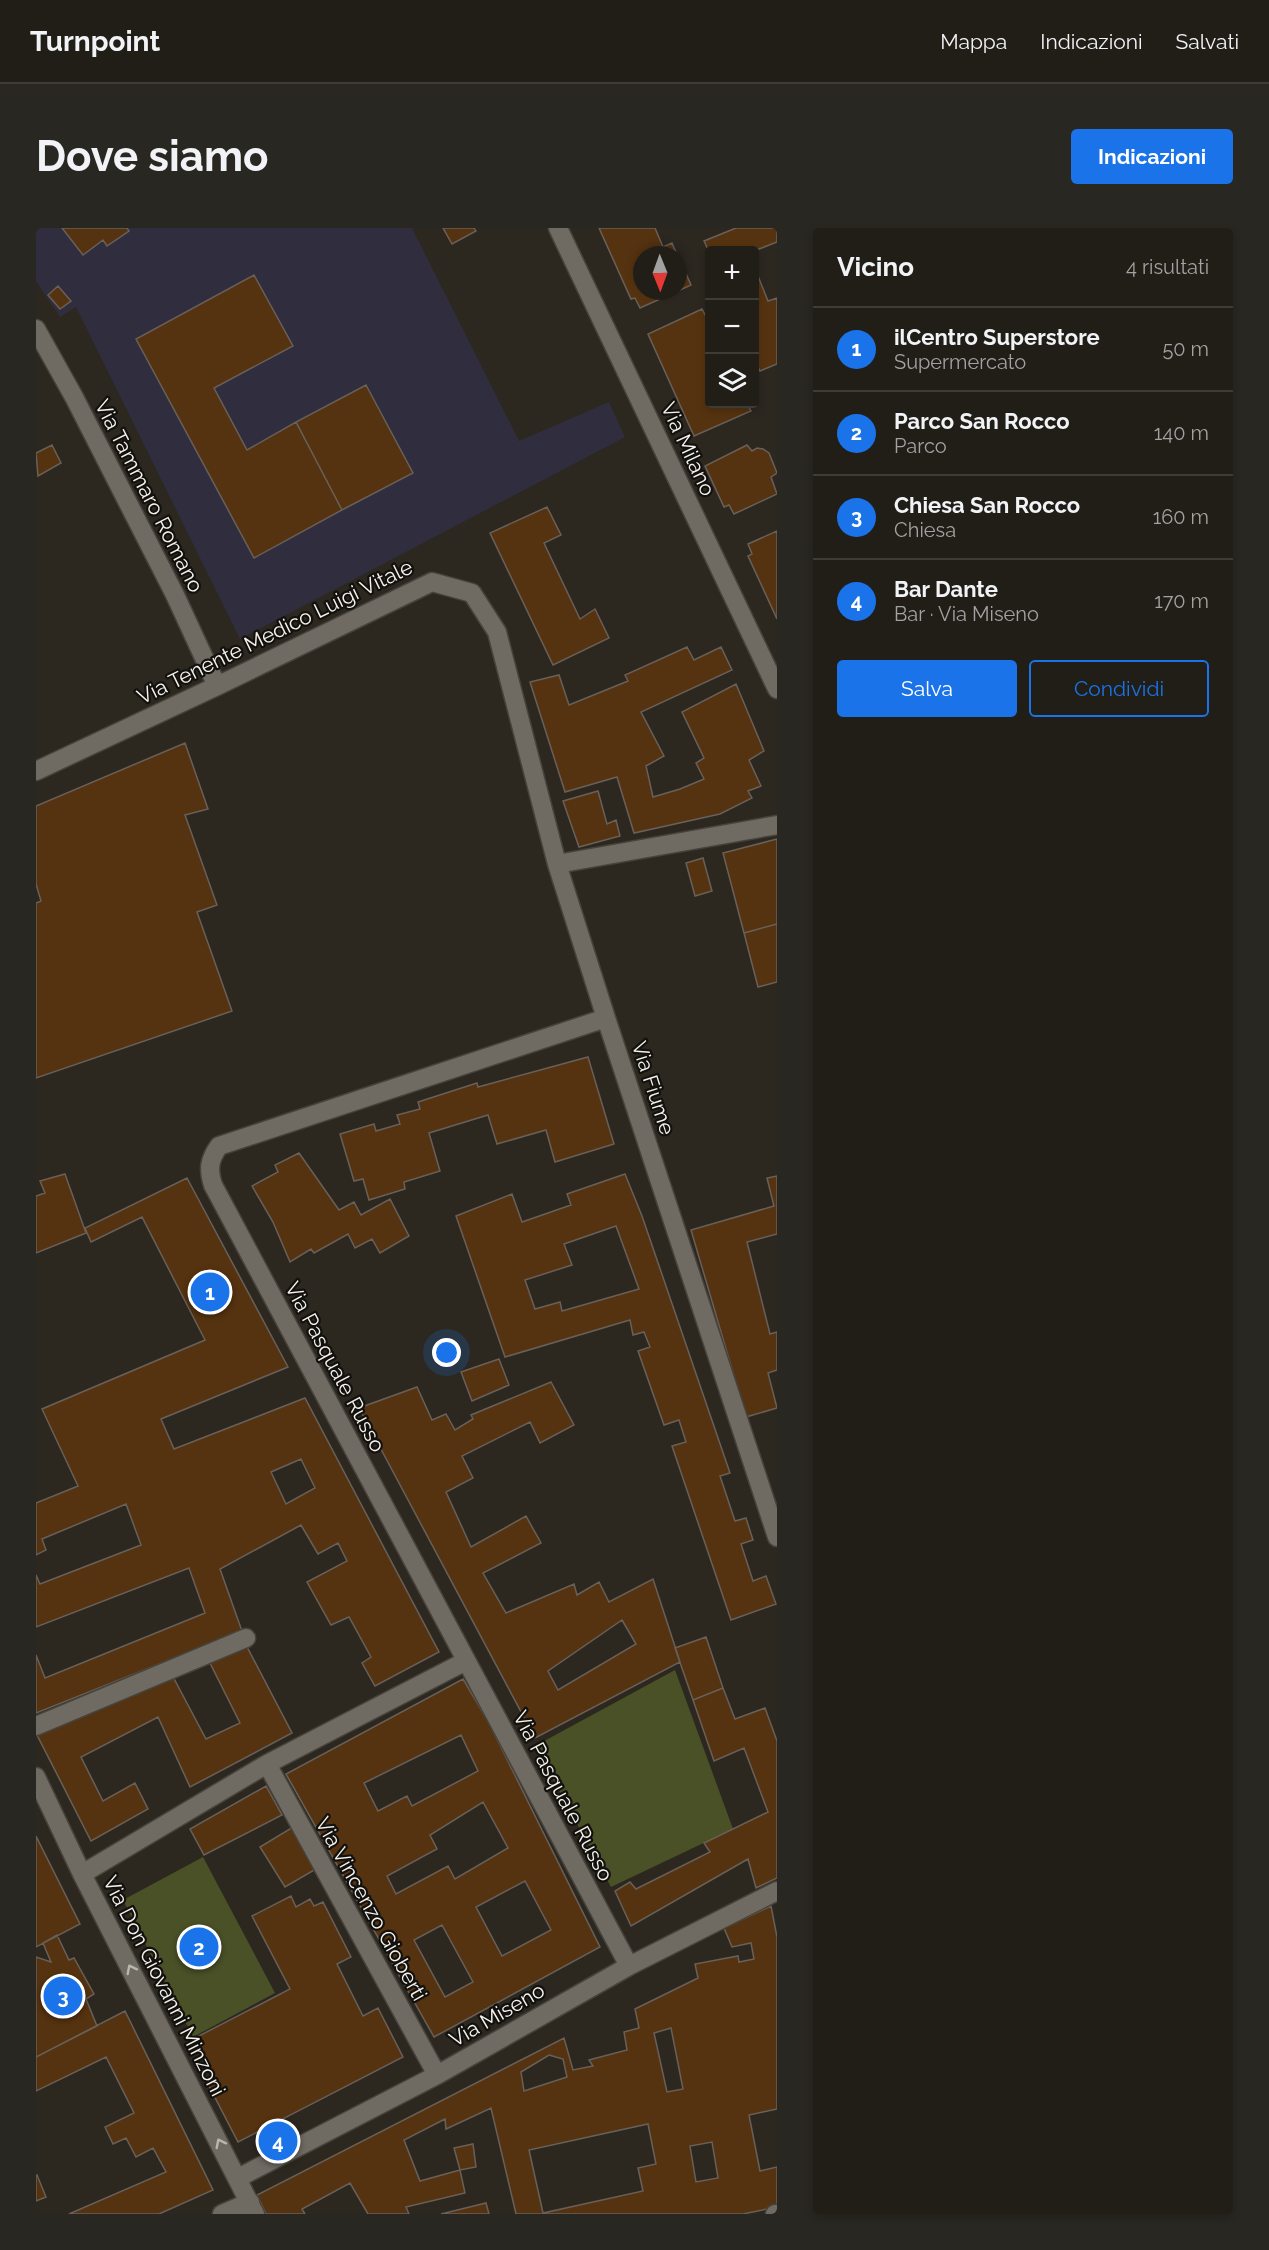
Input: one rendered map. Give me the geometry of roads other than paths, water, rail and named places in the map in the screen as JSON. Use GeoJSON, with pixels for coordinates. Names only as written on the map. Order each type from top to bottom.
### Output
{"type":"FeatureCollection","features":[{"type":"Feature","properties":{"kind":"street","name":"Via Milano"},"geometry":{"type":"LineString","coordinates":[[558,228],[777,689]]}},
{"type":"Feature","properties":{"kind":"street","name":"Via Tammaro Romano"},"geometry":{"type":"LineString","coordinates":[[36,329],[74,397],[175,595],[217,686]]}},
{"type":"Feature","properties":{"kind":"street","name":"Via Tenente Medico Luigi Vitale"},"geometry":{"type":"LineString","coordinates":[[36,771],[432,582],[472,593],[497,632],[557,864]]}},
{"type":"Feature","properties":{"kind":"street"},"geometry":{"type":"LineString","coordinates":[[557,864],[777,825]]}},
{"type":"Feature","properties":{"kind":"street","name":"Via Fiume"},"geometry":{"type":"LineString","coordinates":[[557,864],[777,1538]]}},
{"type":"Feature","properties":{"kind":"street","name":"Via Pasquale Russo"},"geometry":{"type":"LineString","coordinates":[[606,1018],[219,1146],[211,1158],[209,1173],[213,1185],[629,1966]]}},
{"type":"Feature","properties":{"kind":"street"},"geometry":{"type":"LineString","coordinates":[[36,1726],[246,1638]]}},
{"type":"Feature","properties":{"kind":"street"},"geometry":{"type":"LineString","coordinates":[[82,1874],[267,1764],[466,1661]]}},
{"type":"Feature","properties":{"kind":"street","name":"Via Vincenzo Gioberti"},"geometry":{"type":"LineString","coordinates":[[267,1764],[437,2075]]}},
{"type":"Feature","properties":{"kind":"street","name":"Via Don Giovanni Minzoni"},"geometry":{"type":"LineString","coordinates":[[36,1777],[82,1874],[252,2208]]}},
{"type":"Feature","properties":{"kind":"street","name":"Via Miseno"},"geometry":{"type":"LineString","coordinates":[[238,2178],[437,2075],[629,1966],[777,1891]]}},
{"type":"Feature","properties":{"kind":"street"},"geometry":{"type":"LineString","coordinates":[[222,2214],[252,2208]]}},
{"type":"Feature","properties":{"kind":"place","name":"ilCentro Superstore"},"geometry":{"type":"Point","coordinates":[210,1292]}},
{"type":"Feature","properties":{"kind":"place","name":"Parco San Rocco"},"geometry":{"type":"Point","coordinates":[199,1947]}},
{"type":"Feature","properties":{"kind":"place","name":"Chiesa San Rocco"},"geometry":{"type":"Point","coordinates":[63,1996]}},
{"type":"Feature","properties":{"kind":"place","name":"Bar Dante"},"geometry":{"type":"Point","coordinates":[278,2141]}}]}
